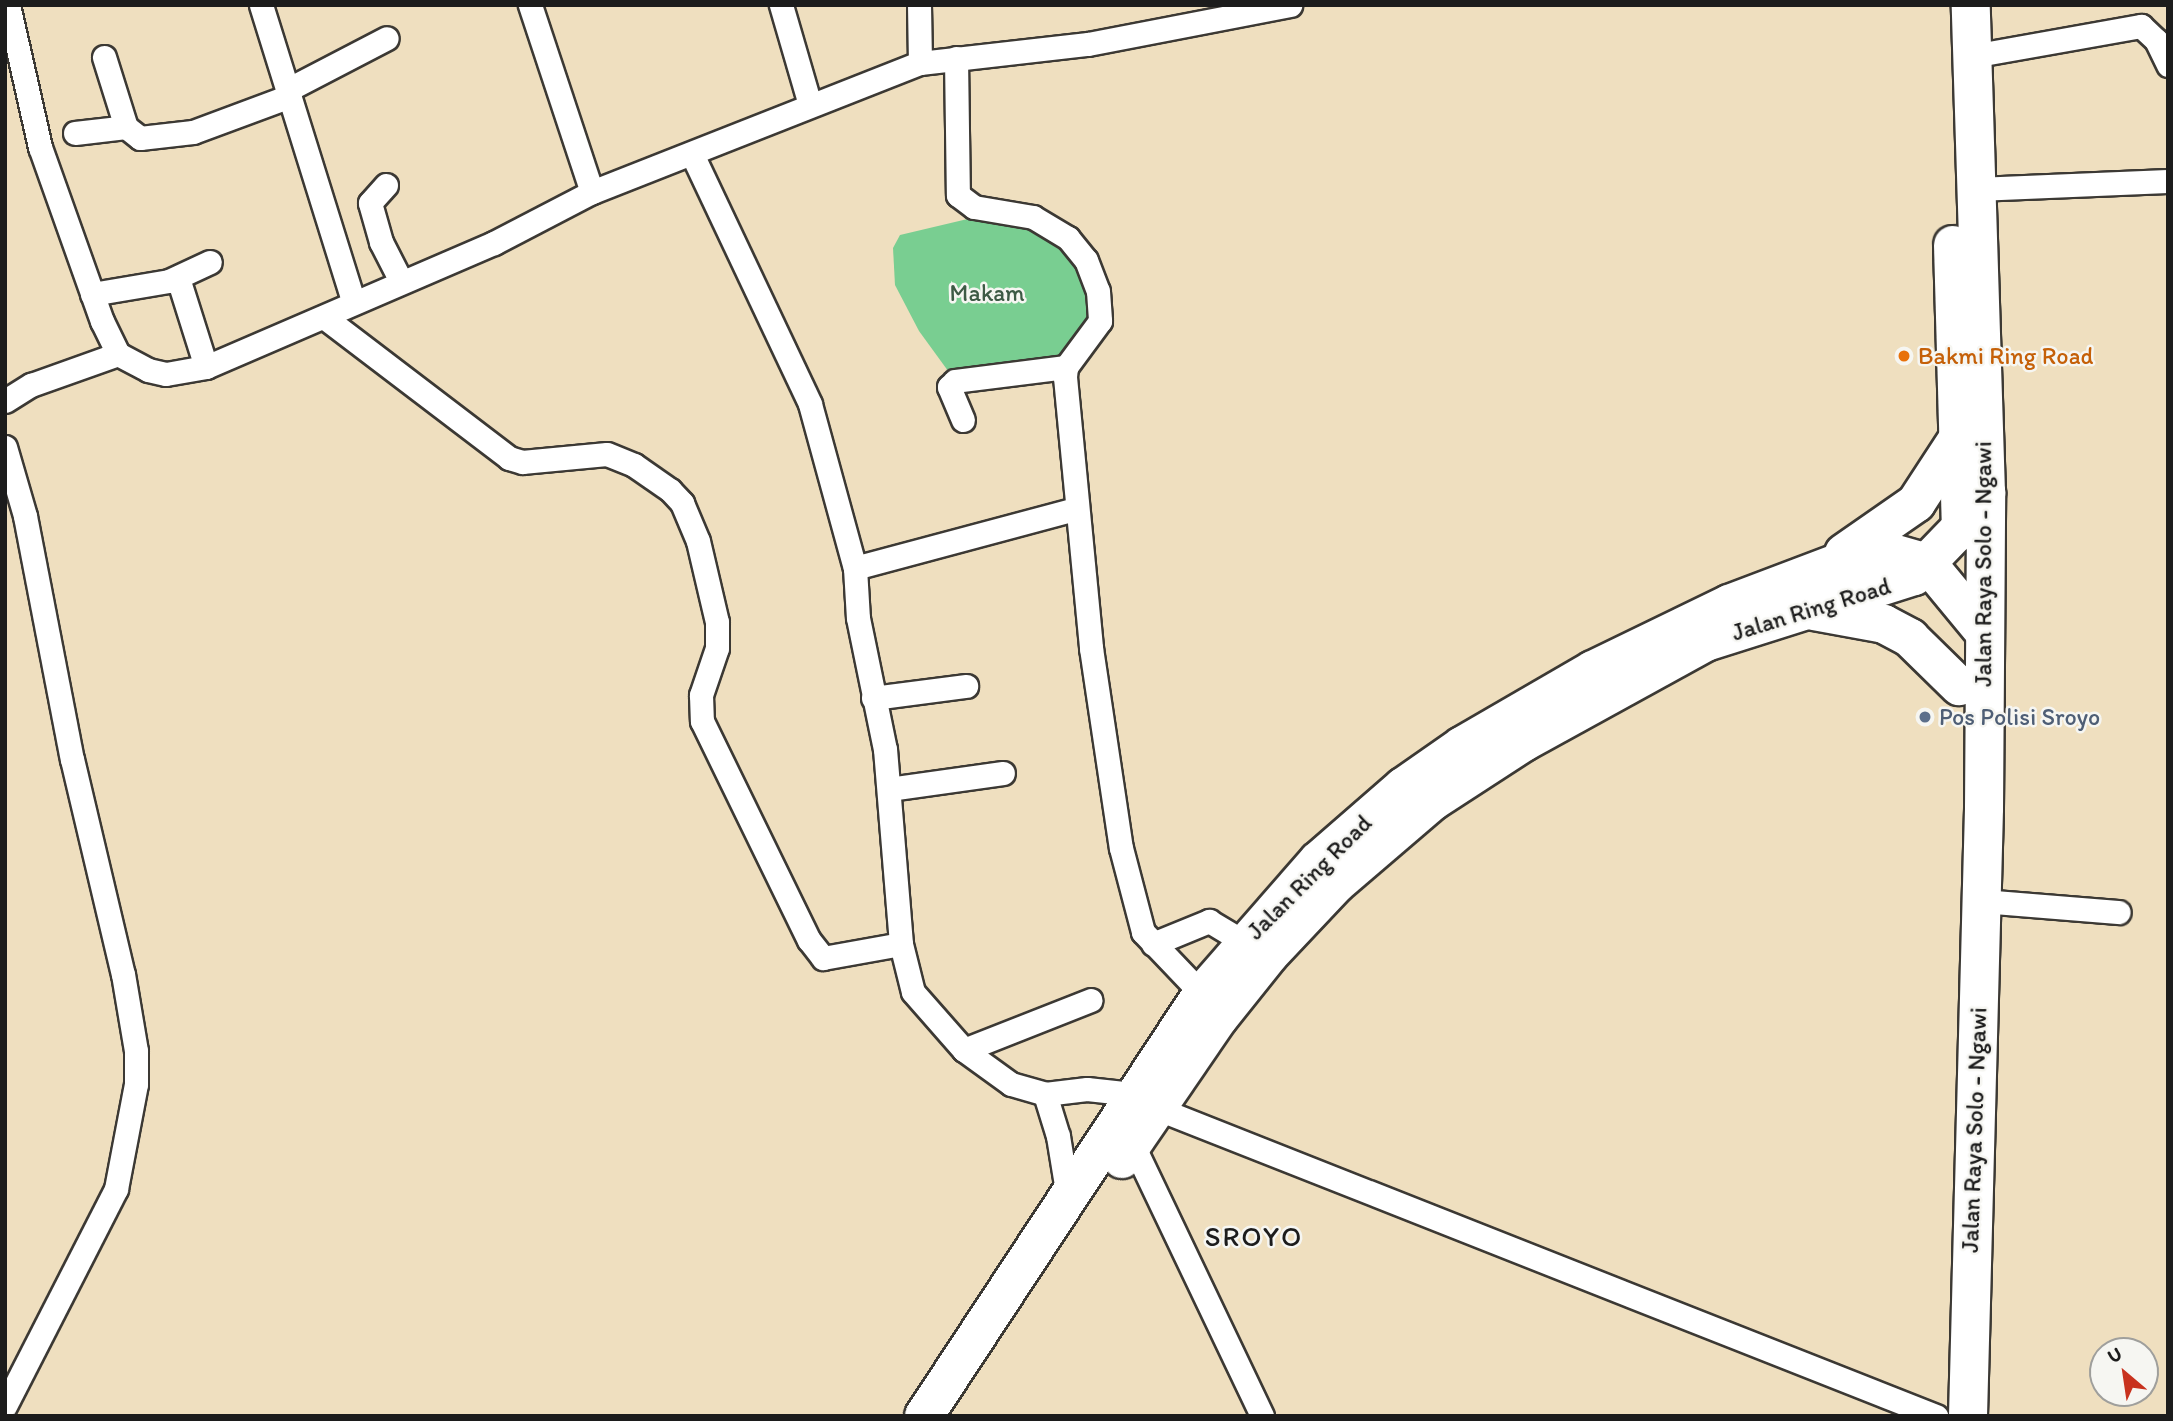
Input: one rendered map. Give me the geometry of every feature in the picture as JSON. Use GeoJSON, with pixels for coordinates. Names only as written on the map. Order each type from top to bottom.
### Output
{"type":"FeatureCollection","features":[{"type":"Feature","properties":{"kind":"highway","name":"Jalan Raya Solo - Ngawi"},"geometry":{"type":"LineString","coordinates":[[1946,1416],[1962,601],[1947,5]]}},
{"type":"Feature","properties":{"kind":"highway","name":"Jalan Raya Solo - Ngawi"},"geometry":{"type":"LineString","coordinates":[[1968,1416],[1981,901],[1986,494],[1971,5]]}},
{"type":"Feature","properties":{"kind":"highway"},"geometry":{"type":"LineString","coordinates":[[1814,569],[1871,537],[1916,503],[1957,440]]}},
{"type":"Feature","properties":{"kind":"highway"},"geometry":{"type":"LineString","coordinates":[[1985,633],[1962,601],[1927,563],[1961,528],[1986,494]]}},
{"type":"Feature","properties":{"kind":"highway","name":"Jalan Ring Road"},"geometry":{"type":"LineString","coordinates":[[924,1416],[982,1352],[1132,1143],[1144,1101],[1202,994],[1244,942],[1345,836],[1403,787],[1462,746],[1627,653],[1814,569],[1880,553],[1927,563]]}},
{"type":"Feature","properties":{"kind":"highway","name":"Jalan Ring Road"},"geometry":{"type":"LineString","coordinates":[[956,1416],[982,1352],[1068,1197],[1144,1101],[1218,1019],[1290,931],[1368,853],[1433,801],[1524,742],[1668,661],[1738,629],[1897,584],[1927,563]]}},
{"type":"Feature","properties":{"kind":"highway"},"geometry":{"type":"LineString","coordinates":[[1802,609],[1884,624],[1910,638],[1959,686]]}},
{"type":"Feature","properties":{"kind":"street"},"geometry":{"type":"LineString","coordinates":[[8,5],[40,147],[92,294],[118,354],[148,370],[166,374],[206,368],[324,317],[353,300],[494,243],[592,192],[920,62],[1088,44],[1290,5]]}},
{"type":"Feature","properties":{"kind":"street"},"geometry":{"type":"LineString","coordinates":[[261,5],[290,92],[317,198],[353,300]]}},
{"type":"Feature","properties":{"kind":"street"},"geometry":{"type":"LineString","coordinates":[[530,5],[592,192]]}},
{"type":"Feature","properties":{"kind":"street"},"geometry":{"type":"LineString","coordinates":[[781,5],[810,105]]}},
{"type":"Feature","properties":{"kind":"street"},"geometry":{"type":"LineString","coordinates":[[919,5],[920,62]]}},
{"type":"Feature","properties":{"kind":"street"},"geometry":{"type":"LineString","coordinates":[[1972,56],[2141,26],[2156,40],[2168,65]]}},
{"type":"Feature","properties":{"kind":"street"},"geometry":{"type":"LineString","coordinates":[[104,58],[126,127],[141,138],[179,136],[290,92],[387,38]]}},
{"type":"Feature","properties":{"kind":"street"},"geometry":{"type":"LineString","coordinates":[[956,58],[958,195],[974,207],[1017,212],[1052,227],[1078,247],[1095,282],[1102,307],[1100,321],[1066,367],[1075,509],[1123,865],[1143,932],[1202,994]]}},
{"type":"Feature","properties":{"kind":"street"},"geometry":{"type":"LineString","coordinates":[[75,133],[126,127]]}},
{"type":"Feature","properties":{"kind":"street"},"geometry":{"type":"LineString","coordinates":[[692,154],[810,404],[855,568],[858,618],[889,789],[901,944],[913,992],[964,1050],[1011,1084],[1045,1094],[1087,1089],[1144,1101],[1936,1416]]}},
{"type":"Feature","properties":{"kind":"street"},"geometry":{"type":"LineString","coordinates":[[1976,189],[2168,181]]}},
{"type":"Feature","properties":{"kind":"street"},"geometry":{"type":"LineString","coordinates":[[386,185],[370,203],[381,242],[401,281]]}},
{"type":"Feature","properties":{"kind":"street"},"geometry":{"type":"LineString","coordinates":[[92,294],[178,278],[210,262]]}},
{"type":"Feature","properties":{"kind":"street"},"geometry":{"type":"LineString","coordinates":[[178,278],[206,368]]}},
{"type":"Feature","properties":{"kind":"street"},"geometry":{"type":"LineString","coordinates":[[324,317],[509,458],[522,462],[607,454],[634,465],[670,490],[682,503],[698,541],[717,622],[717,648],[701,695],[702,721],[809,940],[822,958],[901,944]]}},
{"type":"Feature","properties":{"kind":"street"},"geometry":{"type":"LineString","coordinates":[[5,401],[31,385],[118,354]]}},
{"type":"Feature","properties":{"kind":"street"},"geometry":{"type":"LineString","coordinates":[[963,420],[950,392],[954,381],[1066,367]]}},
{"type":"Feature","properties":{"kind":"street"},"geometry":{"type":"LineString","coordinates":[[5,447],[25,516],[72,759],[123,974],[136,1051],[136,1084],[116,1189],[5,1406]]}},
{"type":"Feature","properties":{"kind":"street"},"geometry":{"type":"LineString","coordinates":[[855,568],[1075,509]]}},
{"type":"Feature","properties":{"kind":"street"},"geometry":{"type":"LineString","coordinates":[[873,698],[966,686]]}},
{"type":"Feature","properties":{"kind":"street"},"geometry":{"type":"LineString","coordinates":[[889,789],[1003,773]]}},
{"type":"Feature","properties":{"kind":"street"},"geometry":{"type":"LineString","coordinates":[[1981,901],[2119,912]]}},
{"type":"Feature","properties":{"kind":"street"},"geometry":{"type":"LineString","coordinates":[[1153,944],[1209,921],[1244,942]]}},
{"type":"Feature","properties":{"kind":"street"},"geometry":{"type":"LineString","coordinates":[[964,1050],[1091,1000]]}},
{"type":"Feature","properties":{"kind":"street"},"geometry":{"type":"LineString","coordinates":[[1045,1094],[1058,1136],[1068,1197]]}},
{"type":"Feature","properties":{"kind":"street"},"geometry":{"type":"LineString","coordinates":[[1132,1143],[1262,1416]]}},
{"type":"Feature","properties":{"kind":"green space","name":"Makam"},"geometry":{"type":"Polygon","coordinates":[[[976,217],[1029,228],[1070,252],[1083,270],[1095,312],[1063,360],[951,375],[919,331],[895,285],[893,248],[900,235],[976,217]]]}},
{"type":"Feature","properties":{"kind":"place","name":"Bakmi Ring Road"},"geometry":{"type":"Point","coordinates":[1904,356]}},
{"type":"Feature","properties":{"kind":"place","name":"Pos Polisi Sroyo"},"geometry":{"type":"Point","coordinates":[1925,717]}},
{"type":"Feature","properties":{"kind":"district","name":"SROYO"},"geometry":{"type":"Point","coordinates":[1254,1236]}}]}
